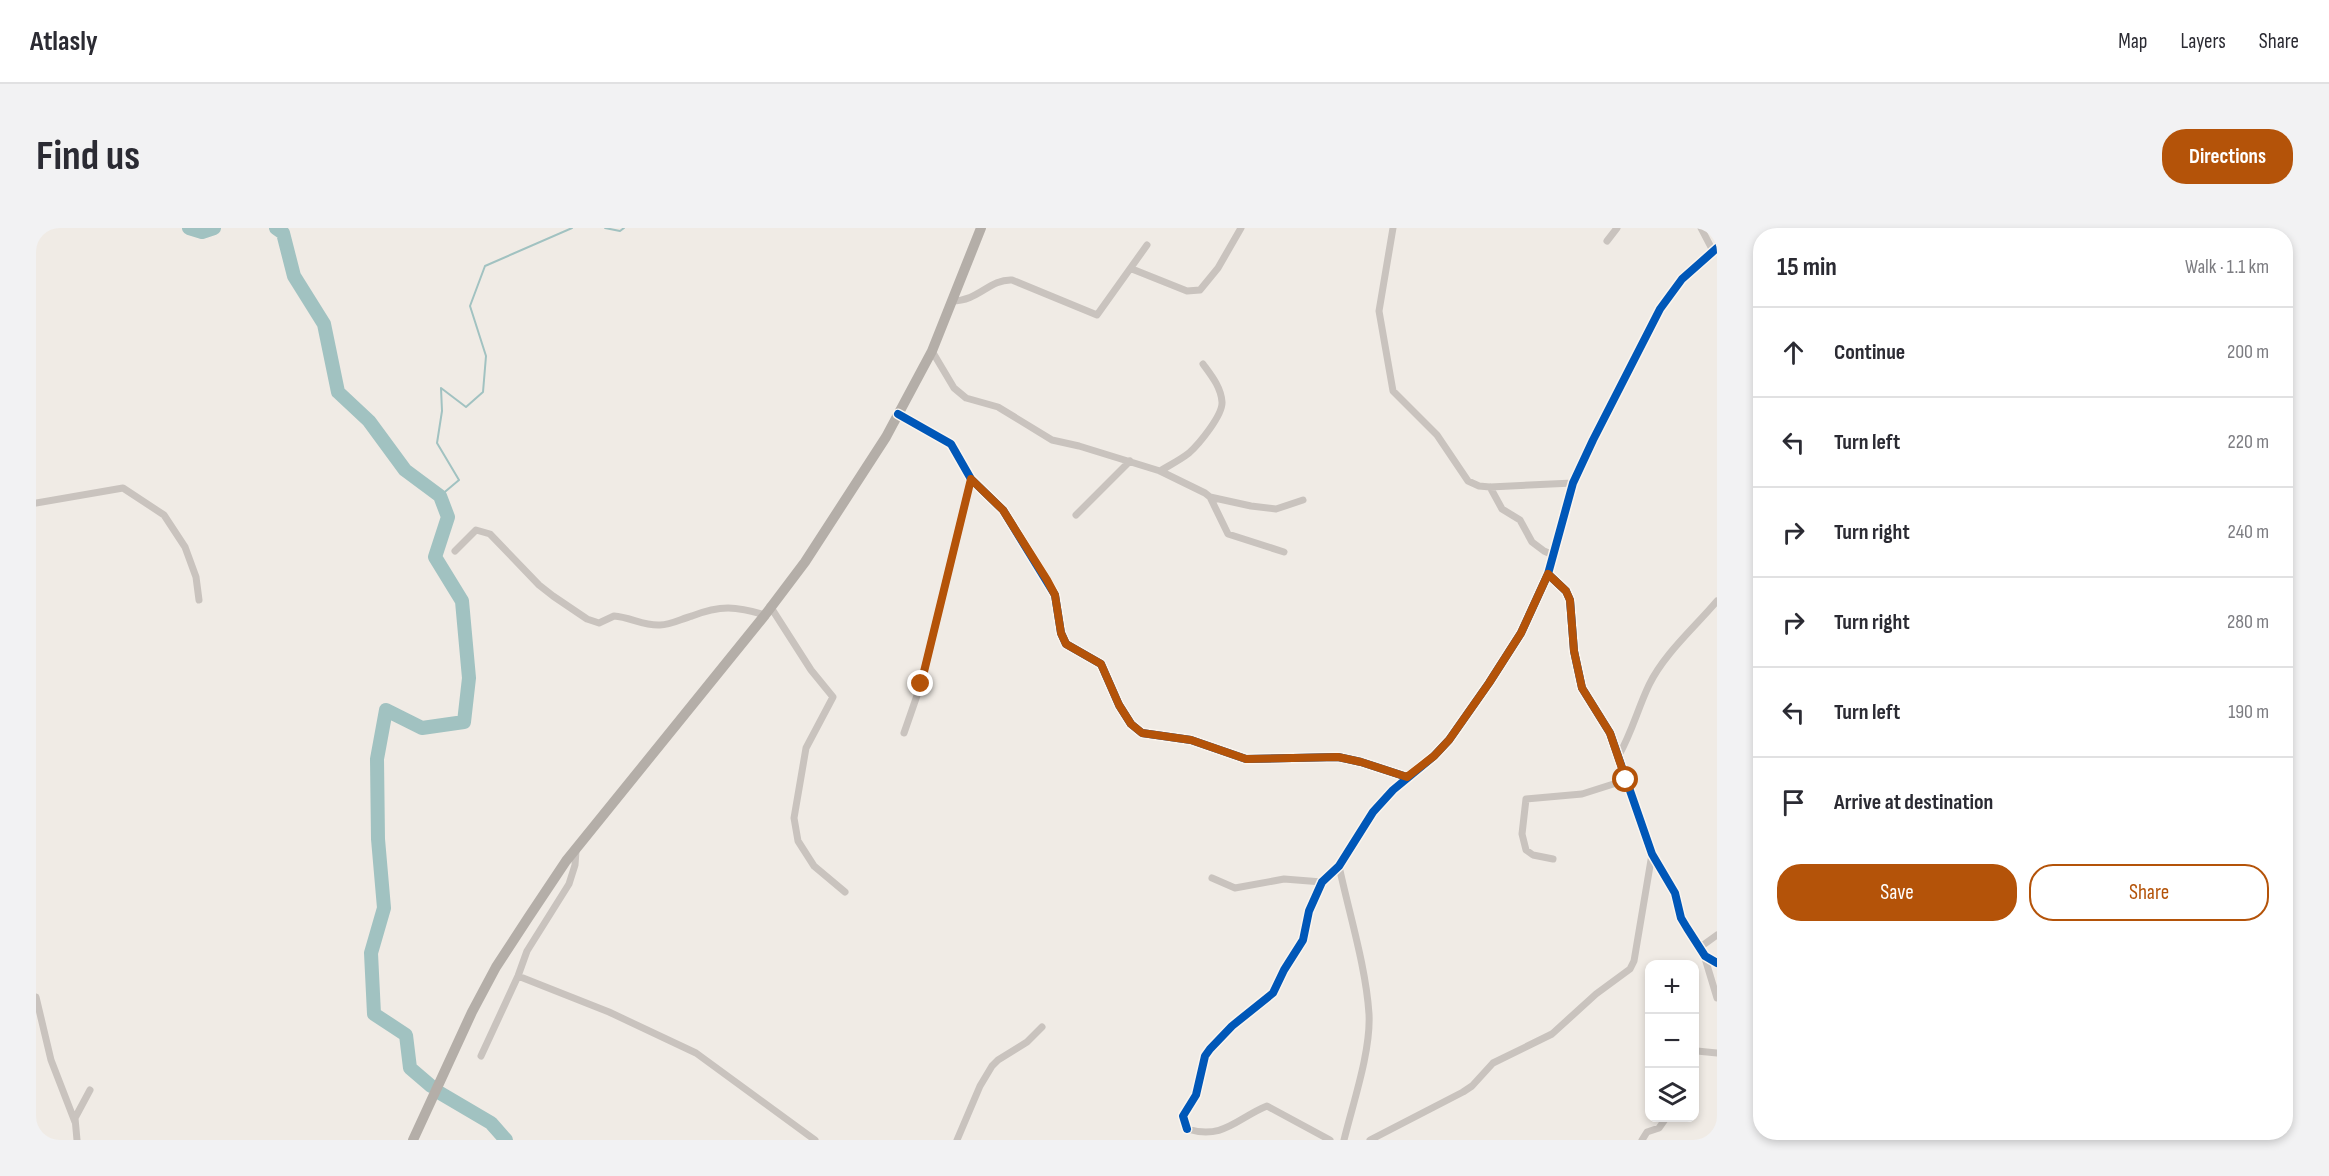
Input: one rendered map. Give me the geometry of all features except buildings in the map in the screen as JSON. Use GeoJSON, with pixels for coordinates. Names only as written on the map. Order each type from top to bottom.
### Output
{"type":"FeatureCollection","features":[{"type":"Feature","properties":{"kind":"highway"},"geometry":{"type":"LineString","coordinates":[[413,1140],[468,1019],[496,967],[576,850],[805,562],[886,437],[932,351],[981,228]]}},
{"type":"Feature","properties":{"kind":"street"},"geometry":{"type":"LineString","coordinates":[[1132,269],[1187,291],[1200,290],[1218,268],[1240,228]]}},
{"type":"Feature","properties":{"kind":"street"},"geometry":{"type":"LineString","coordinates":[[1394,228],[1379,311],[1393,391],[1437,435],[1467,481],[1479,486],[1490,487],[1573,483]]}},
{"type":"Feature","properties":{"kind":"street"},"geometry":{"type":"LineString","coordinates":[[1607,241],[1617,228]]}},
{"type":"Feature","properties":{"kind":"street"},"geometry":{"type":"LineString","coordinates":[[1330,1140],[1268,1106],[1218,1136],[1187,1129],[1183,1116],[1196,1095],[1205,1056],[1210,1049],[1232,1026],[1273,993],[1303,940],[1309,911],[1322,882],[1339,866],[1373,812],[1407,777],[1434,756],[1449,740],[1521,633],[1548,574],[1573,483],[1593,440],[1660,309],[1682,279],[1715,249],[1701,228]]}},
{"type":"Feature","properties":{"kind":"street"},"geometry":{"type":"LineString","coordinates":[[952,301],[970,299],[996,282],[1012,280],[1097,315],[1147,245]]}},
{"type":"Feature","properties":{"kind":"street"},"geometry":{"type":"LineString","coordinates":[[932,351],[954,388],[966,398],[998,407],[1052,440],[1160,471],[1210,497],[1276,509],[1303,500]]}},
{"type":"Feature","properties":{"kind":"street"},"geometry":{"type":"LineString","coordinates":[[1160,471],[1190,452],[1220,410],[1222,404],[1217,384],[1203,364]]}},
{"type":"Feature","properties":{"kind":"street"},"geometry":{"type":"LineString","coordinates":[[898,414],[951,444],[971,479],[1003,510],[1055,595],[1061,633],[1066,644],[1101,664],[1119,705],[1131,724],[1142,733],[1191,740],[1246,759],[1338,757],[1407,777]]}},
{"type":"Feature","properties":{"kind":"street"},"geometry":{"type":"LineString","coordinates":[[1076,515],[1130,461]]}},
{"type":"Feature","properties":{"kind":"street"},"geometry":{"type":"LineString","coordinates":[[904,733],[921,684],[971,479]]}},
{"type":"Feature","properties":{"kind":"street"},"geometry":{"type":"LineString","coordinates":[[1490,487],[1502,509],[1520,520],[1532,542],[1553,555]]}},
{"type":"Feature","properties":{"kind":"street"},"geometry":{"type":"LineString","coordinates":[[36,503],[123,488],[164,514],[185,547],[196,577],[199,600]]}},
{"type":"Feature","properties":{"kind":"street"},"geometry":{"type":"LineString","coordinates":[[1210,497],[1228,534],[1284,552]]}},
{"type":"Feature","properties":{"kind":"street"},"geometry":{"type":"LineString","coordinates":[[455,551],[476,530],[490,534],[539,585],[587,619],[599,623],[614,616],[639,623],[669,624],[704,611],[724,607],[767,611],[832,697],[807,748],[794,818],[798,842],[814,866],[845,892]]}},
{"type":"Feature","properties":{"kind":"street"},"geometry":{"type":"LineString","coordinates":[[1548,574],[1566,591],[1570,600],[1574,651],[1582,688],[1610,733],[1652,854],[1675,893],[1683,921],[1702,951],[1717,998]]}},
{"type":"Feature","properties":{"kind":"street"},"geometry":{"type":"LineString","coordinates":[[1619,754],[1630,735],[1649,686],[1660,667],[1717,601]]}},
{"type":"Feature","properties":{"kind":"street"},"geometry":{"type":"LineString","coordinates":[[1553,859],[1533,855],[1526,850],[1522,834],[1526,799],[1582,794],[1626,780]]}},
{"type":"Feature","properties":{"kind":"street"},"geometry":{"type":"LineString","coordinates":[[481,1056],[527,951],[569,884],[575,865],[576,850]]}},
{"type":"Feature","properties":{"kind":"street"},"geometry":{"type":"LineString","coordinates":[[1370,1140],[1463,1092],[1493,1063],[1552,1034],[1596,994],[1630,969],[1634,960],[1652,854]]}},
{"type":"Feature","properties":{"kind":"street"},"geometry":{"type":"LineString","coordinates":[[1339,866],[1369,1015],[1367,1045],[1344,1140]]}},
{"type":"Feature","properties":{"kind":"street"},"geometry":{"type":"LineString","coordinates":[[1212,878],[1235,888],[1284,879],[1322,882]]}},
{"type":"Feature","properties":{"kind":"street"},"geometry":{"type":"LineString","coordinates":[[1702,951],[1717,935]]}},
{"type":"Feature","properties":{"kind":"street"},"geometry":{"type":"LineString","coordinates":[[1702,951],[1717,963]]}},
{"type":"Feature","properties":{"kind":"street"},"geometry":{"type":"LineString","coordinates":[[518,976],[609,1012],[696,1053],[815,1140]]}},
{"type":"Feature","properties":{"kind":"street"},"geometry":{"type":"LineString","coordinates":[[36,997],[51,1060],[75,1122],[78,1140]]}},
{"type":"Feature","properties":{"kind":"street"},"geometry":{"type":"LineString","coordinates":[[957,1140],[980,1086],[992,1066],[1027,1042],[1042,1027]]}},
{"type":"Feature","properties":{"kind":"street"},"geometry":{"type":"LineString","coordinates":[[1699,1051],[1717,1053]]}},
{"type":"Feature","properties":{"kind":"street"},"geometry":{"type":"LineString","coordinates":[[75,1122],[78,1109],[90,1090]]}},
{"type":"Feature","properties":{"kind":"street"},"geometry":{"type":"LineString","coordinates":[[1642,1140],[1647,1132],[1659,1128],[1663,1122]]}},
{"type":"Feature","properties":{"kind":"waterway"},"geometry":{"type":"LineString","coordinates":[[189,228],[202,232],[214,228]]}},
{"type":"Feature","properties":{"kind":"waterway"},"geometry":{"type":"LineString","coordinates":[[276,228],[283,233],[294,276],[324,324],[338,392],[369,421],[405,470],[440,496],[448,517],[435,557],[462,601],[469,678],[464,722],[422,728],[386,710],[377,759],[378,839],[384,908],[371,953],[374,1014],[406,1035],[410,1068],[431,1086]]}},
{"type":"Feature","properties":{"kind":"waterway"},"geometry":{"type":"LineString","coordinates":[[440,496],[459,480],[437,443],[442,411],[441,388],[466,407],[483,392],[486,356],[470,306],[485,266],[572,228]]}},
{"type":"Feature","properties":{"kind":"waterway"},"geometry":{"type":"LineString","coordinates":[[605,228],[620,231],[624,228]]}},
{"type":"Feature","properties":{"kind":"waterway"},"geometry":{"type":"LineString","coordinates":[[440,1093],[491,1123],[506,1140]]}},
{"type":"Feature","properties":{"kind":"cycle path"},"geometry":{"type":"LineString","coordinates":[[1187,1129],[1183,1116],[1196,1095],[1205,1056],[1232,1026],[1273,993],[1303,940],[1309,911],[1322,882],[1339,866],[1373,812],[1393,790],[1434,756],[1449,740],[1521,633],[1548,574],[1573,483],[1593,440],[1660,309],[1682,279],[1717,248]]}},
{"type":"Feature","properties":{"kind":"cycle path"},"geometry":{"type":"LineString","coordinates":[[898,414],[951,444],[971,479],[1003,510],[1055,595],[1061,633],[1066,644],[1101,664],[1119,705],[1131,724],[1142,733],[1191,740],[1246,759],[1338,757],[1407,777]]}},
{"type":"Feature","properties":{"kind":"cycle path"},"geometry":{"type":"LineString","coordinates":[[1548,574],[1566,591],[1570,600],[1574,651],[1582,688],[1610,733],[1652,854],[1675,893],[1681,918],[1705,956],[1717,963]]}},
{"type":"Feature","properties":{"kind":"route"},"geometry":{"type":"LineString","coordinates":[[921,684],[971,479],[1003,510],[1047,580],[1055,595],[1061,633],[1066,644],[1101,664],[1119,705],[1131,724],[1142,733],[1191,740],[1246,759],[1338,757],[1386,769],[1407,777],[1434,756],[1449,740],[1489,683],[1521,633],[1548,574],[1566,591],[1570,600],[1574,651],[1582,688],[1610,733],[1626,780]]}}]}
